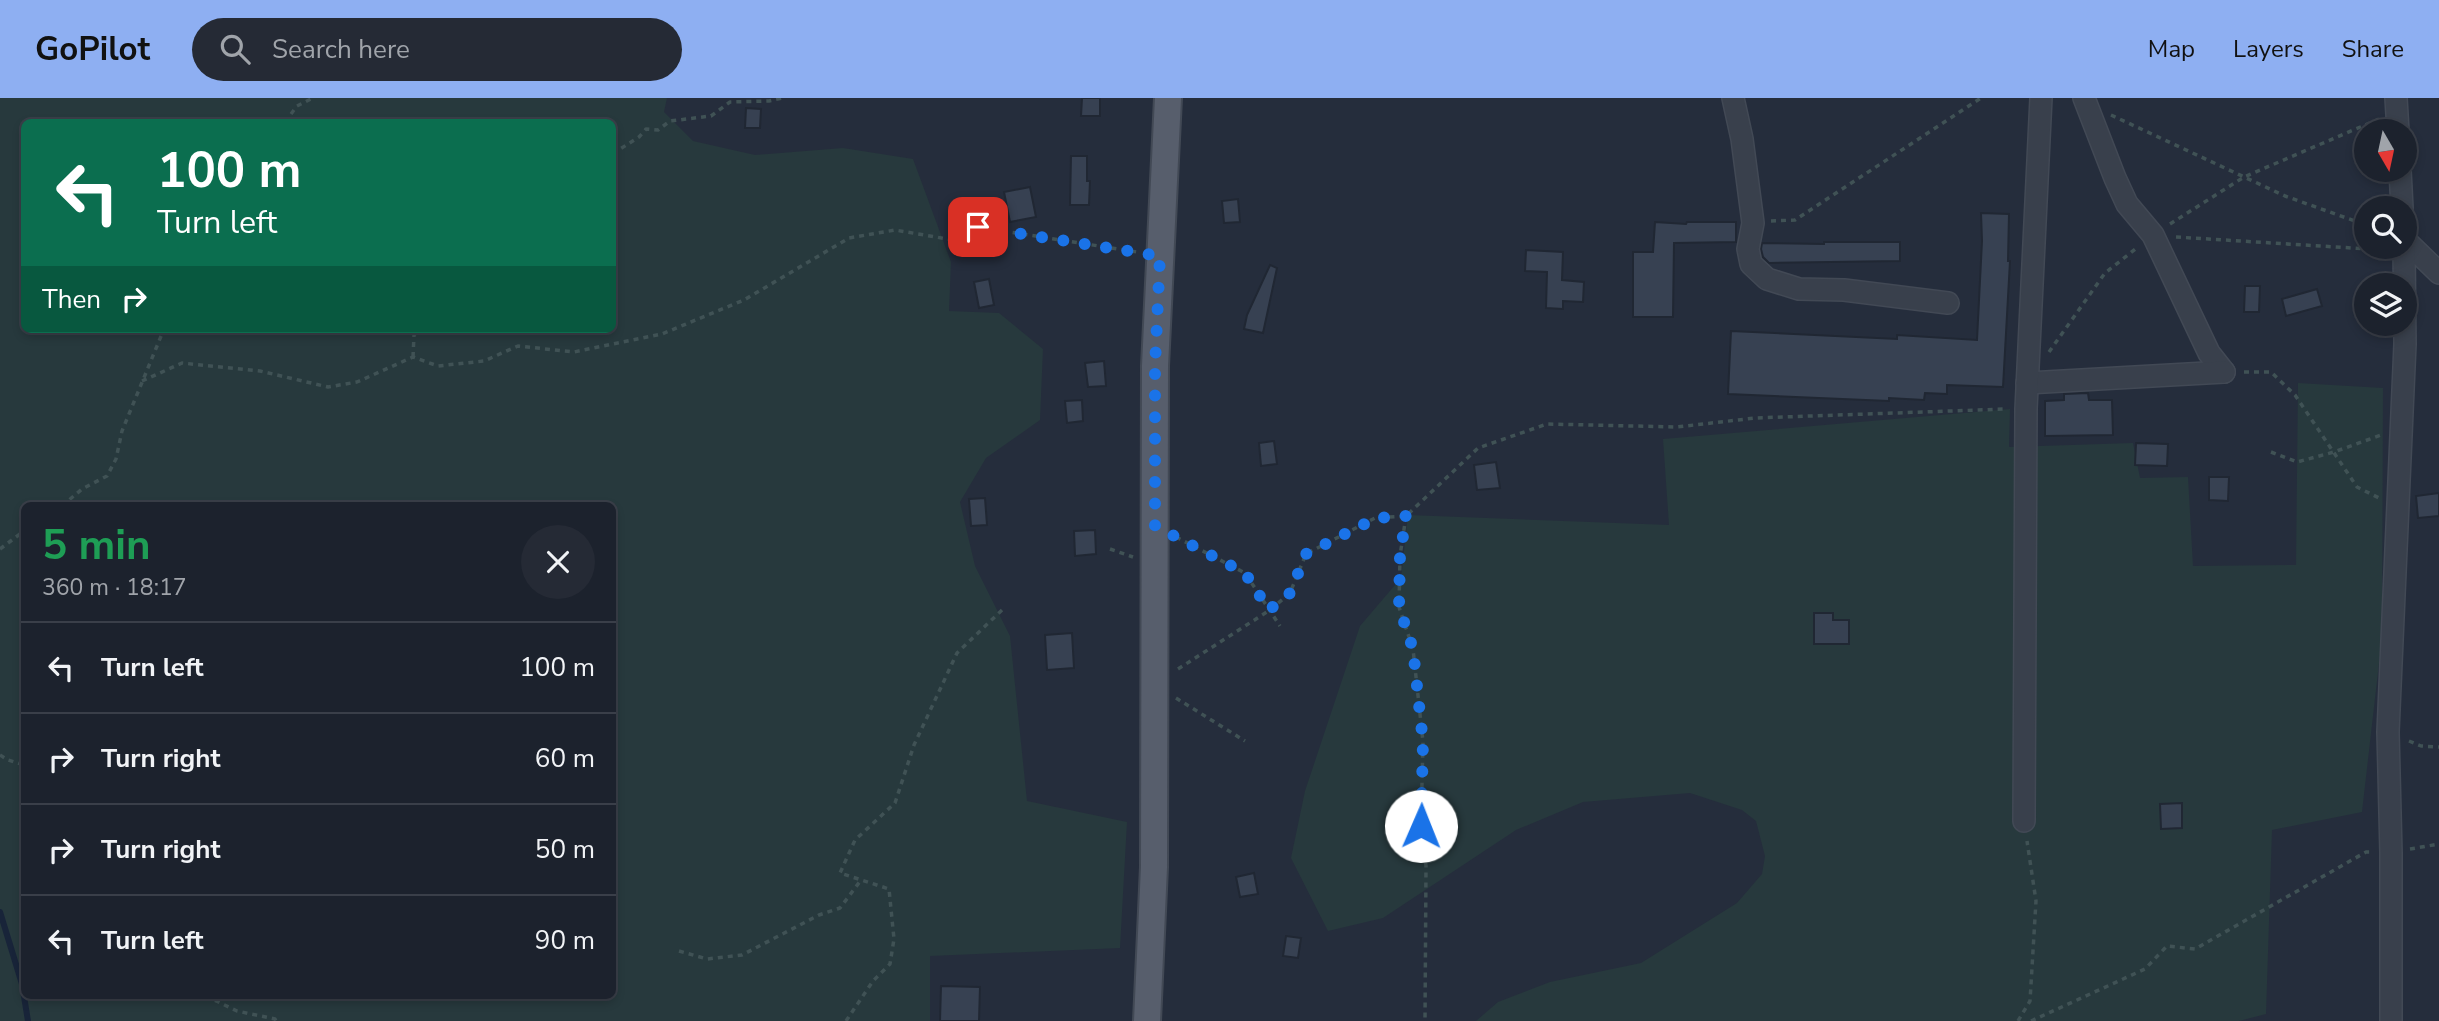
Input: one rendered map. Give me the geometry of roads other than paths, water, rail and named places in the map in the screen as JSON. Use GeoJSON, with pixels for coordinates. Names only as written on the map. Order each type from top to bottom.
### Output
{"type":"FeatureCollection","features":[{"type":"Feature","properties":{"kind":"main road"},"geometry":{"type":"LineString","coordinates":[[1147,1021],[1154,867],[1155,366],[1168,98]]}},
{"type":"Feature","properties":{"kind":"street"},"geometry":{"type":"LineString","coordinates":[[1733,98],[1742,139],[1753,223],[1748,249],[1751,264],[1767,279],[1799,289],[1844,290],[1948,303]]}},
{"type":"Feature","properties":{"kind":"street"},"geometry":{"type":"LineString","coordinates":[[2024,821],[2026,409],[2041,98]]}},
{"type":"Feature","properties":{"kind":"street"},"geometry":{"type":"LineString","coordinates":[[2027,383],[2224,372],[2208,353],[2153,235],[2123,195],[2086,101]]}},
{"type":"Feature","properties":{"kind":"street"},"geometry":{"type":"LineString","coordinates":[[2417,252],[2439,273]]}},
{"type":"Feature","properties":{"kind":"street"},"geometry":{"type":"LineString","coordinates":[[2390,1021],[2391,853],[2388,732],[2405,344],[2404,259]]}},
{"type":"Feature","properties":{"kind":"waterway"},"geometry":{"type":"LineString","coordinates":[[0,912],[21,981]]}},
{"type":"Feature","properties":{"kind":"waterway"},"geometry":{"type":"LineString","coordinates":[[24,999],[28,1021]]}}]}
